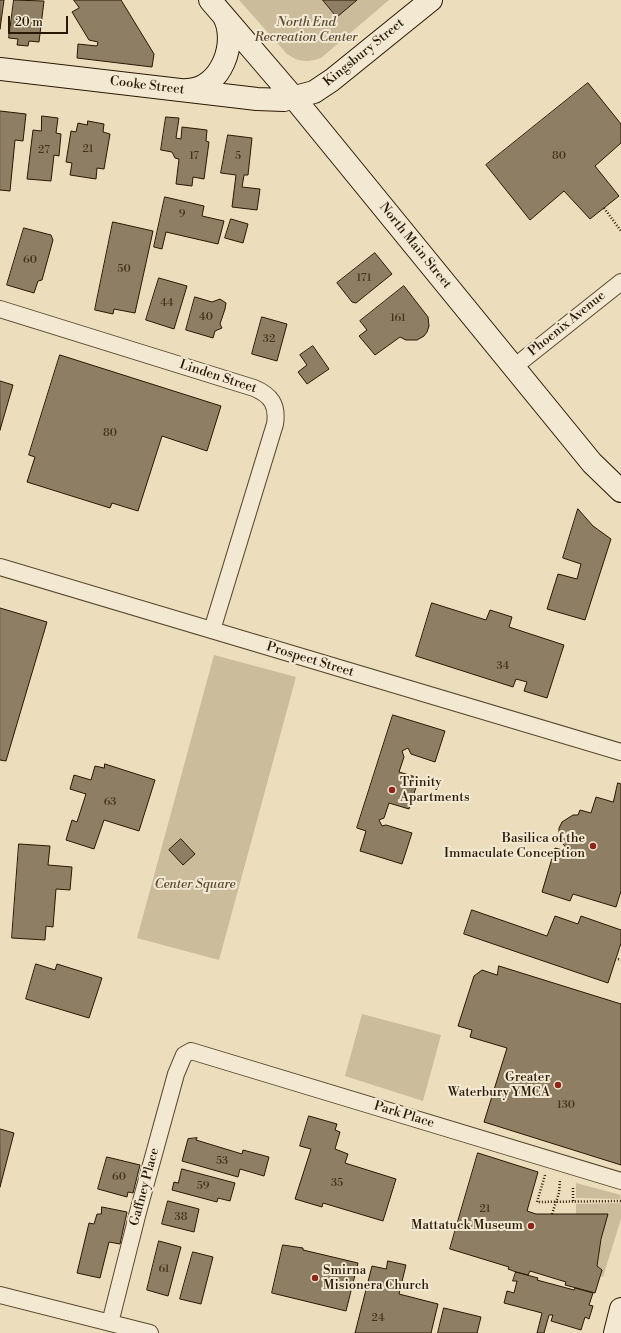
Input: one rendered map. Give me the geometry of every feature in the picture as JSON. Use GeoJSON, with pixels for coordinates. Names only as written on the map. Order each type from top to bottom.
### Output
{"type":"FeatureCollection","features":[{"type":"Feature","properties":{"kind":"main road","name":"Kingsbury Street"},"geometry":{"type":"LineString","coordinates":[[294,98],[314,92],[332,80],[431,0]]}},
{"type":"Feature","properties":{"kind":"main road","name":"North Main Street"},"geometry":{"type":"LineString","coordinates":[[215,6],[294,98],[592,463],[621,491]]}},
{"type":"Feature","properties":{"kind":"main road"},"geometry":{"type":"LineString","coordinates":[[181,90],[192,90],[204,86],[213,79],[220,69],[226,54],[229,38],[227,24],[215,6]]}},
{"type":"Feature","properties":{"kind":"main road","name":"Cooke Street"},"geometry":{"type":"LineString","coordinates":[[0,69],[256,99],[294,98]]}},
{"type":"Feature","properties":{"kind":"main road"},"geometry":{"type":"LineString","coordinates":[[615,1333],[621,1309]]}},
{"type":"Feature","properties":{"kind":"street","name":"Phoenix Avenue"},"geometry":{"type":"LineString","coordinates":[[514,367],[621,282]]}},
{"type":"Feature","properties":{"kind":"street","name":"Linden Street"},"geometry":{"type":"LineString","coordinates":[[0,309],[254,388],[267,395],[273,401],[276,415],[275,424],[212,630]]}},
{"type":"Feature","properties":{"kind":"street","name":"Prospect Street"},"geometry":{"type":"LineString","coordinates":[[0,567],[621,752]]}},
{"type":"Feature","properties":{"kind":"street","name":"Park Place"},"geometry":{"type":"LineString","coordinates":[[186,1053],[197,1052],[621,1181]]}},
{"type":"Feature","properties":{"kind":"street","name":"Gaffney Place"},"geometry":{"type":"LineString","coordinates":[[110,1323],[138,1212],[176,1074],[181,1060],[186,1053]]}},
{"type":"Feature","properties":{"kind":"street"},"geometry":{"type":"LineString","coordinates":[[0,1295],[150,1333]]}},
{"type":"Feature","properties":{"kind":"path"},"geometry":{"type":"LineString","coordinates":[[604,208],[621,231]]}},
{"type":"Feature","properties":{"kind":"path"},"geometry":{"type":"LineString","coordinates":[[547,1169],[537,1202],[621,1201]]}},
{"type":"Feature","properties":{"kind":"path"},"geometry":{"type":"LineString","coordinates":[[573,1182],[573,1201]]}},
{"type":"Feature","properties":{"kind":"path"},"geometry":{"type":"LineString","coordinates":[[552,1214],[559,1193]]}},
{"type":"Feature","properties":{"kind":"green space","name":"North End Recreation Center"},"geometry":{"type":"Polygon","coordinates":[[[239,0],[389,0],[321,58],[311,61],[303,61],[295,59],[287,54],[239,0]]]}},
{"type":"Feature","properties":{"kind":"green space","name":"Center Square"},"geometry":{"type":"Polygon","coordinates":[[[214,655],[296,677],[219,960],[137,938],[214,655]]]}},
{"type":"Feature","properties":{"kind":"green space"},"geometry":{"type":"Polygon","coordinates":[[[362,1014],[441,1035],[423,1101],[345,1076],[362,1014]]]}},
{"type":"Feature","properties":{"kind":"green space"},"geometry":{"type":"Polygon","coordinates":[[[576,1183],[621,1195],[620,1199],[576,1198],[576,1183]]]}},
{"type":"Feature","properties":{"kind":"green space"},"geometry":{"type":"Polygon","coordinates":[[[621,1203],[621,1219],[603,1277],[600,1276],[602,1270],[597,1266],[601,1239],[576,1214],[576,1204],[621,1203]]]}},
{"type":"Feature","properties":{"kind":"building"},"geometry":{"type":"Polygon","coordinates":[[[0,0],[4,0],[0,29],[0,0]]]}},
{"type":"Feature","properties":{"kind":"building"},"geometry":{"type":"Polygon","coordinates":[[[14,0],[44,1],[39,42],[29,41],[28,46],[17,45],[18,39],[9,38],[14,0]]]}},
{"type":"Feature","properties":{"kind":"building"},"geometry":{"type":"Polygon","coordinates":[[[74,0],[121,0],[154,54],[152,67],[77,58],[78,44],[97,46],[98,42],[89,40],[72,12],[79,8],[74,0]]]}},
{"type":"Feature","properties":{"kind":"building"},"geometry":{"type":"Polygon","coordinates":[[[323,0],[357,0],[337,17],[323,0]]]}},
{"type":"Feature","properties":{"kind":"building"},"geometry":{"type":"Polygon","coordinates":[[[588,83],[621,124],[621,143],[595,166],[619,196],[590,219],[564,191],[530,220],[486,165],[588,83]]]}},
{"type":"Feature","properties":{"kind":"building"},"geometry":{"type":"Polygon","coordinates":[[[0,111],[26,114],[23,141],[15,140],[10,191],[0,190],[0,111]]]}},
{"type":"Feature","properties":{"kind":"building"},"geometry":{"type":"Polygon","coordinates":[[[42,116],[58,118],[56,133],[61,134],[59,156],[54,155],[51,181],[27,179],[33,130],[41,131],[42,116]]]}},
{"type":"Feature","properties":{"kind":"building"},"geometry":{"type":"Polygon","coordinates":[[[166,117],[179,118],[176,138],[181,139],[182,127],[207,130],[206,141],[209,142],[204,179],[193,177],[192,186],[176,184],[179,159],[175,158],[172,152],[161,150],[166,117]]]}},
{"type":"Feature","properties":{"kind":"building"},"geometry":{"type":"Polygon","coordinates":[[[88,121],[104,124],[103,132],[110,134],[104,169],[97,168],[96,179],[70,175],[72,163],[66,162],[71,131],[76,132],[78,123],[87,125],[88,121]]]}},
{"type":"Feature","properties":{"kind":"building"},"geometry":{"type":"Polygon","coordinates":[[[228,135],[252,138],[248,175],[244,175],[242,187],[260,189],[257,210],[232,207],[236,175],[221,173],[228,135]]]}},
{"type":"Feature","properties":{"kind":"building"},"geometry":{"type":"Polygon","coordinates":[[[165,197],[204,206],[202,216],[224,221],[218,244],[166,232],[162,249],[154,247],[165,197]]]}},
{"type":"Feature","properties":{"kind":"building"},"geometry":{"type":"Polygon","coordinates":[[[231,219],[248,224],[243,243],[225,238],[231,219]]]}},
{"type":"Feature","properties":{"kind":"building"},"geometry":{"type":"Polygon","coordinates":[[[113,222],[153,231],[135,313],[114,309],[113,314],[95,310],[113,222]]]}},
{"type":"Feature","properties":{"kind":"building"},"geometry":{"type":"Polygon","coordinates":[[[24,228],[51,235],[53,240],[42,280],[38,281],[34,293],[7,285],[24,228]]]}},
{"type":"Feature","properties":{"kind":"building"},"geometry":{"type":"Polygon","coordinates":[[[375,253],[392,274],[356,303],[352,302],[337,283],[375,253]]]}},
{"type":"Feature","properties":{"kind":"building"},"geometry":{"type":"Polygon","coordinates":[[[159,278],[187,286],[174,329],[146,320],[159,278]]]}},
{"type":"Feature","properties":{"kind":"building"},"geometry":{"type":"Polygon","coordinates":[[[404,286],[428,317],[429,326],[427,332],[424,336],[417,340],[406,340],[400,337],[375,355],[359,336],[367,330],[360,321],[404,286]]]}},
{"type":"Feature","properties":{"kind":"building"},"geometry":{"type":"Polygon","coordinates":[[[195,297],[212,302],[220,299],[226,303],[220,324],[222,328],[215,331],[213,338],[186,330],[195,297]]]}},
{"type":"Feature","properties":{"kind":"building"},"geometry":{"type":"Polygon","coordinates":[[[262,317],[287,324],[277,361],[252,354],[262,317]]]}},
{"type":"Feature","properties":{"kind":"building"},"geometry":{"type":"Polygon","coordinates":[[[313,346],[329,369],[307,384],[298,372],[307,365],[300,355],[313,346]]]}},
{"type":"Feature","properties":{"kind":"building"},"geometry":{"type":"Polygon","coordinates":[[[60,355],[221,406],[207,451],[162,436],[138,511],[112,503],[110,508],[27,482],[35,457],[29,455],[60,355]]]}},
{"type":"Feature","properties":{"kind":"building"},"geometry":{"type":"Polygon","coordinates":[[[0,381],[13,385],[0,430],[0,381]]]}},
{"type":"Feature","properties":{"kind":"building"},"geometry":{"type":"Polygon","coordinates":[[[578,509],[593,526],[611,539],[585,620],[547,609],[558,574],[577,579],[581,564],[563,558],[578,509]]]}},
{"type":"Feature","properties":{"kind":"building"},"geometry":{"type":"Polygon","coordinates":[[[432,603],[486,620],[490,610],[512,617],[509,627],[564,645],[547,698],[524,691],[527,682],[516,679],[513,687],[416,656],[432,603]]]}},
{"type":"Feature","properties":{"kind":"building"},"geometry":{"type":"Polygon","coordinates":[[[0,608],[47,622],[6,761],[0,760],[0,608]]]}},
{"type":"Feature","properties":{"kind":"building","name":"Trinity Apartments"},"geometry":{"type":"Polygon","coordinates":[[[393,715],[445,731],[435,762],[411,754],[408,748],[402,751],[404,757],[399,772],[419,778],[409,809],[389,803],[384,818],[379,820],[382,826],[386,825],[412,833],[402,864],[360,851],[366,831],[357,828],[393,715]]]}},
{"type":"Feature","properties":{"kind":"building"},"geometry":{"type":"Polygon","coordinates":[[[105,764],[155,780],[139,831],[104,820],[94,849],[66,840],[72,820],[77,822],[86,794],[70,789],[74,775],[91,780],[95,766],[104,768],[105,764]]]}},
{"type":"Feature","properties":{"kind":"building","name":"Basilica of the Immaculate Conception"},"geometry":{"type":"Polygon","coordinates":[[[618,783],[621,784],[621,891],[616,907],[573,894],[570,901],[542,892],[555,848],[570,852],[563,844],[559,836],[559,828],[562,822],[573,815],[578,815],[580,810],[591,813],[596,797],[613,802],[618,783]]]}},
{"type":"Feature","properties":{"kind":"building"},"geometry":{"type":"Polygon","coordinates":[[[181,839],[195,854],[183,865],[169,850],[181,839]]]}},
{"type":"Feature","properties":{"kind":"building"},"geometry":{"type":"Polygon","coordinates":[[[19,844],[50,846],[48,865],[72,867],[70,890],[56,889],[53,927],[46,926],[45,940],[12,938],[19,844]]]}},
{"type":"Feature","properties":{"kind":"building"},"geometry":{"type":"Polygon","coordinates":[[[472,910],[547,936],[555,916],[578,924],[581,916],[621,930],[621,943],[608,983],[464,934],[472,910]]]}},
{"type":"Feature","properties":{"kind":"building"},"geometry":{"type":"Polygon","coordinates":[[[36,964],[55,970],[57,964],[102,978],[89,1018],[26,999],[36,964]]]}},
{"type":"Feature","properties":{"kind":"building","name":"Greater Waterbury YMCA"},"geometry":{"type":"Polygon","coordinates":[[[499,966],[621,1004],[621,1165],[484,1122],[507,1048],[470,1037],[472,1030],[458,1026],[474,976],[482,970],[497,975],[499,966]]]}},
{"type":"Feature","properties":{"kind":"building"},"geometry":{"type":"Polygon","coordinates":[[[309,1116],[337,1124],[335,1130],[340,1132],[335,1149],[348,1154],[345,1163],[396,1179],[383,1221],[323,1203],[322,1207],[295,1199],[311,1149],[300,1146],[309,1116]]]}},
{"type":"Feature","properties":{"kind":"building"},"geometry":{"type":"Polygon","coordinates":[[[0,1129],[14,1133],[0,1187],[0,1129]]]}},
{"type":"Feature","properties":{"kind":"building"},"geometry":{"type":"Polygon","coordinates":[[[197,1138],[196,1140],[242,1154],[243,1150],[269,1157],[264,1176],[240,1169],[238,1177],[182,1161],[188,1139],[197,1138]]]}},
{"type":"Feature","properties":{"kind":"building","name":"Mattatuck Museum"},"geometry":{"type":"Polygon","coordinates":[[[478,1153],[538,1172],[527,1211],[536,1214],[608,1214],[601,1239],[597,1266],[602,1270],[595,1293],[565,1285],[566,1282],[530,1271],[528,1275],[516,1272],[508,1269],[509,1267],[450,1249],[478,1153]]]}},
{"type":"Feature","properties":{"kind":"building"},"geometry":{"type":"Polygon","coordinates":[[[107,1157],[140,1165],[133,1193],[128,1192],[127,1197],[98,1189],[107,1157]]]}},
{"type":"Feature","properties":{"kind":"building"},"geometry":{"type":"Polygon","coordinates":[[[182,1169],[235,1183],[230,1201],[218,1198],[217,1202],[172,1190],[174,1182],[178,1183],[182,1169]]]}},
{"type":"Feature","properties":{"kind":"building"},"geometry":{"type":"Polygon","coordinates":[[[168,1201],[199,1209],[194,1232],[162,1224],[168,1201]]]}},
{"type":"Feature","properties":{"kind":"building"},"geometry":{"type":"Polygon","coordinates":[[[102,1207],[127,1212],[120,1244],[109,1242],[100,1278],[77,1273],[89,1223],[94,1224],[97,1214],[101,1214],[102,1207]]]}},
{"type":"Feature","properties":{"kind":"building"},"geometry":{"type":"Polygon","coordinates":[[[159,1241],[181,1247],[168,1296],[147,1290],[159,1241]]]}},
{"type":"Feature","properties":{"kind":"building","name":"Smirna Misionera Church"},"geometry":{"type":"Polygon","coordinates":[[[283,1245],[303,1248],[303,1250],[358,1263],[346,1311],[272,1293],[283,1245]]]}},
{"type":"Feature","properties":{"kind":"building"},"geometry":{"type":"Polygon","coordinates":[[[193,1252],[213,1257],[201,1304],[180,1299],[193,1252]]]}},
{"type":"Feature","properties":{"kind":"building"},"geometry":{"type":"Polygon","coordinates":[[[388,1261],[406,1265],[399,1294],[438,1304],[431,1333],[355,1333],[372,1266],[386,1269],[388,1261]]]}},
{"type":"Feature","properties":{"kind":"building"},"geometry":{"type":"Polygon","coordinates":[[[516,1272],[538,1278],[537,1280],[574,1290],[575,1288],[593,1293],[589,1305],[593,1306],[589,1319],[585,1317],[581,1330],[551,1321],[553,1315],[549,1315],[544,1333],[537,1333],[542,1313],[504,1303],[507,1291],[514,1293],[517,1281],[513,1281],[516,1272]]]}},
{"type":"Feature","properties":{"kind":"building"},"geometry":{"type":"Polygon","coordinates":[[[444,1308],[481,1317],[477,1333],[438,1333],[444,1308]]]}},
{"type":"Feature","properties":{"kind":"place","name":"Trinity Apartments"},"geometry":{"type":"Point","coordinates":[392,790]}},
{"type":"Feature","properties":{"kind":"place","name":"Basilica of the Immaculate Conception"},"geometry":{"type":"Point","coordinates":[593,846]}},
{"type":"Feature","properties":{"kind":"place","name":"Greater Waterbury YMCA"},"geometry":{"type":"Point","coordinates":[558,1085]}},
{"type":"Feature","properties":{"kind":"place","name":"Mattatuck Museum"},"geometry":{"type":"Point","coordinates":[531,1226]}},
{"type":"Feature","properties":{"kind":"place","name":"Smirna Misionera Church"},"geometry":{"type":"Point","coordinates":[315,1278]}}]}
